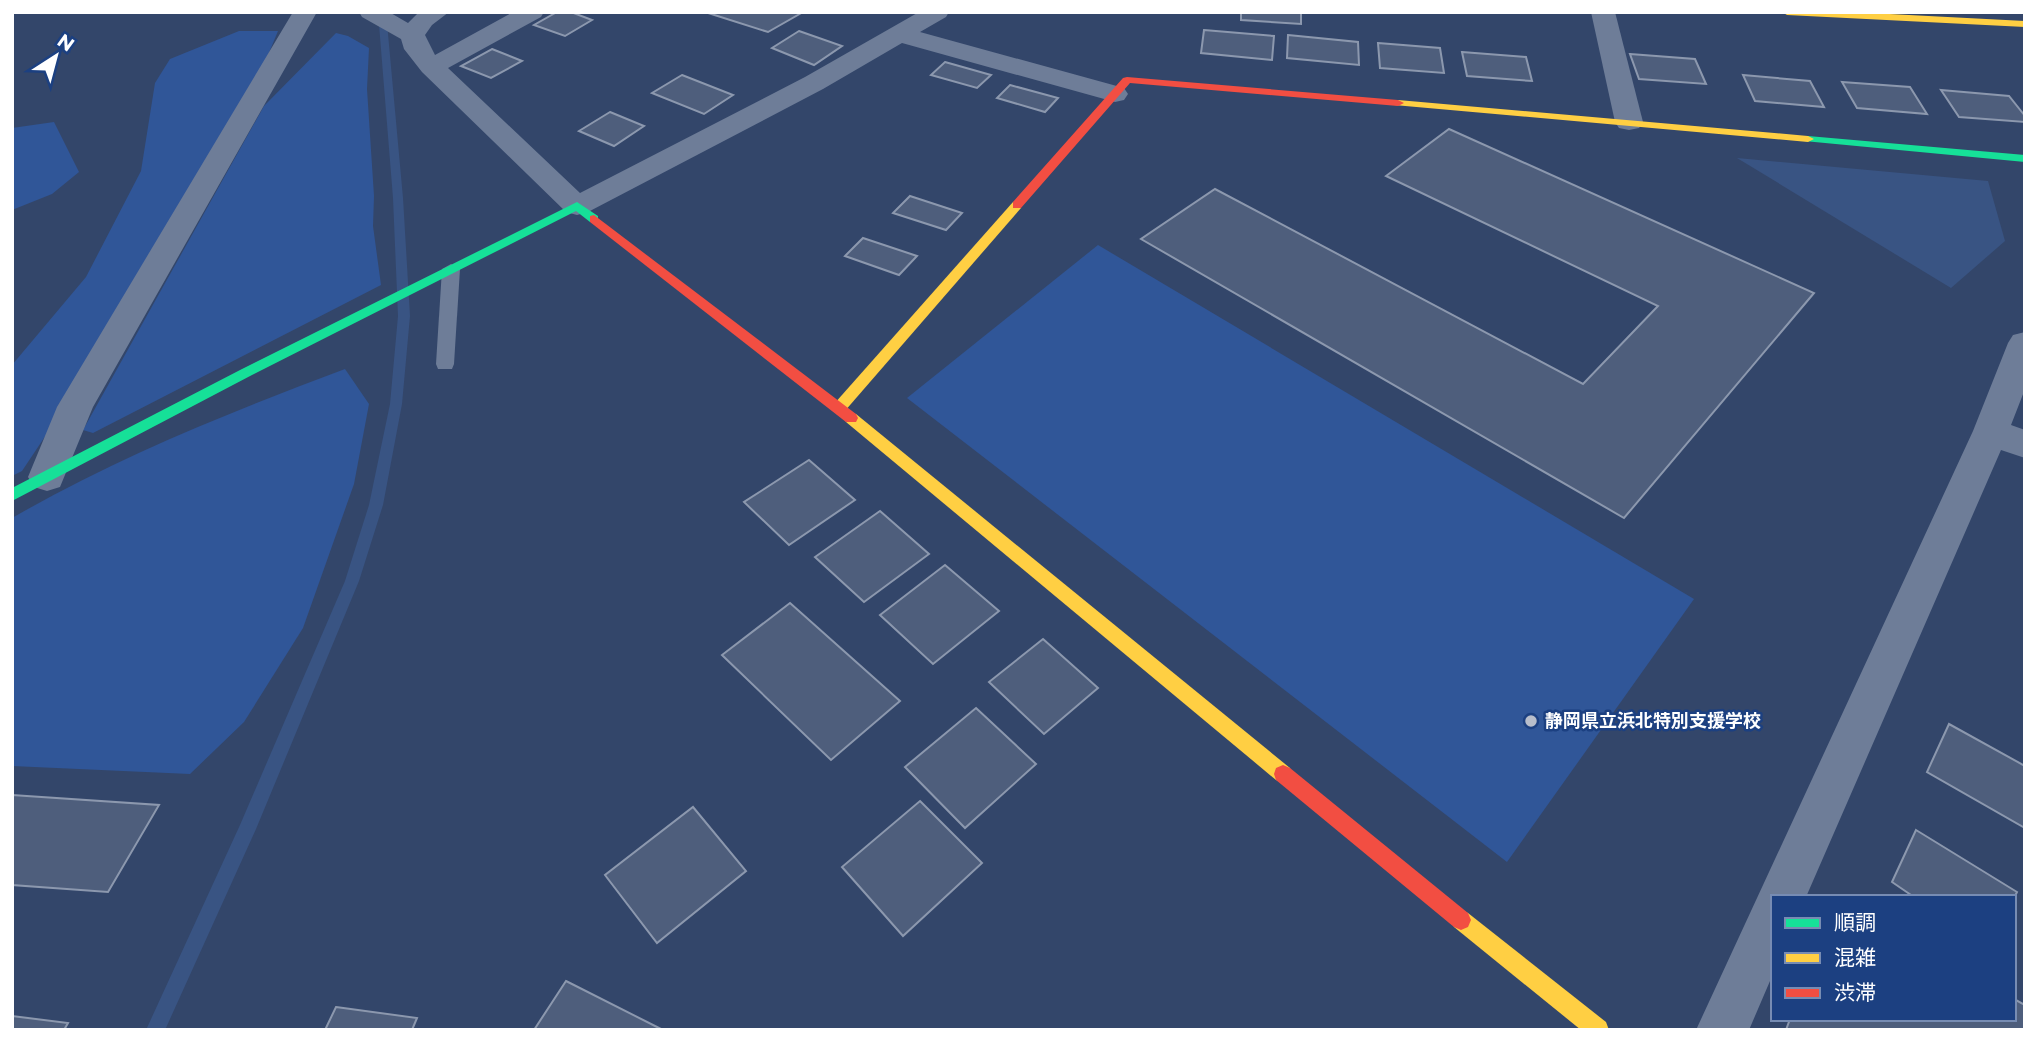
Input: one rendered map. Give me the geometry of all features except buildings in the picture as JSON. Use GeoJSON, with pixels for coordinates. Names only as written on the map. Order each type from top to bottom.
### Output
{"type":"FeatureCollection","features":[{"type":"Feature","properties":{"kind":"main road"},"geometry":{"type":"LineString","coordinates":[[1787,12],[2025,24]]}},
{"type":"Feature","properties":{"kind":"main road"},"geometry":{"type":"LineString","coordinates":[[839,408],[1127,80],[1629,122],[2025,159]]}},
{"type":"Feature","properties":{"kind":"main road"},"geometry":{"type":"LineString","coordinates":[[12,495],[577,206],[700,304],[839,408],[1598,1030]]}},
{"type":"Feature","properties":{"kind":"street"},"geometry":{"type":"LineString","coordinates":[[47,477],[75,407],[305,12]]}},
{"type":"Feature","properties":{"kind":"street"},"geometry":{"type":"LineString","coordinates":[[371,12],[407,33],[431,67],[577,206],[901,35],[937,12]]}},
{"type":"Feature","properties":{"kind":"street"},"geometry":{"type":"LineString","coordinates":[[407,33],[437,12]]}},
{"type":"Feature","properties":{"kind":"street"},"geometry":{"type":"LineString","coordinates":[[431,67],[532,12]]}},
{"type":"Feature","properties":{"kind":"street"},"geometry":{"type":"LineString","coordinates":[[1603,12],[1629,122]]}},
{"type":"Feature","properties":{"kind":"street"},"geometry":{"type":"LineString","coordinates":[[901,35],[1115,94]]}},
{"type":"Feature","properties":{"kind":"street"},"geometry":{"type":"LineString","coordinates":[[1783,895],[2008,438],[2025,343]]}},
{"type":"Feature","properties":{"kind":"street"},"geometry":{"type":"LineString","coordinates":[[1722,1030],[1771,920]]}},
{"type":"Feature","properties":{"kind":"lane"},"geometry":{"type":"LineString","coordinates":[[445,364],[451,269]]}},
{"type":"Feature","properties":{"kind":"shaded area"},"geometry":{"type":"Polygon","coordinates":[[[239,31],[278,31],[254,89],[76,390],[22,471],[12,476],[12,365],[86,277],[141,171],[155,83],[170,59],[239,31]]]}},
{"type":"Feature","properties":{"kind":"shaded area"},"geometry":{"type":"Polygon","coordinates":[[[336,33],[348,36],[369,48],[367,89],[374,196],[373,226],[381,285],[93,433],[83,430],[264,106],[336,33]]]}},
{"type":"Feature","properties":{"kind":"shaded area"},"geometry":{"type":"Polygon","coordinates":[[[54,122],[79,172],[52,194],[12,210],[12,128],[54,122]]]}},
{"type":"Feature","properties":{"kind":"shaded area"},"geometry":{"type":"Polygon","coordinates":[[[1737,158],[1988,181],[2005,241],[1951,288],[1737,158]]]}},
{"type":"Feature","properties":{"kind":"shaded area"},"geometry":{"type":"Polygon","coordinates":[[[1098,245],[1694,599],[1507,862],[907,398],[1098,245]]]}},
{"type":"Feature","properties":{"kind":"shaded area"},"geometry":{"type":"Polygon","coordinates":[[[345,369],[369,404],[354,484],[303,628],[244,722],[190,774],[12,766],[12,518],[134,455],[345,369]]]}},
{"type":"Feature","properties":{"kind":"waterway"},"geometry":{"type":"LineString","coordinates":[[155,1030],[247,829],[352,581],[376,505],[396,404],[404,316],[398,198],[382,12]]}},
{"type":"Feature","properties":{"kind":"traffic: fast"},"geometry":{"type":"LineString","coordinates":[[1808,139],[2025,159]]}},
{"type":"Feature","properties":{"kind":"traffic: fast"},"geometry":{"type":"LineString","coordinates":[[12,495],[247,372],[577,206],[594,219]]}},
{"type":"Feature","properties":{"kind":"traffic: slow"},"geometry":{"type":"LineString","coordinates":[[1787,12],[2025,24]]}},
{"type":"Feature","properties":{"kind":"traffic: slow"},"geometry":{"type":"LineString","coordinates":[[1398,103],[1808,139]]}},
{"type":"Feature","properties":{"kind":"traffic: slow"},"geometry":{"type":"LineString","coordinates":[[839,408],[1017,205]]}},
{"type":"Feature","properties":{"kind":"traffic: slow"},"geometry":{"type":"LineString","coordinates":[[851,418],[1283,774]]}},
{"type":"Feature","properties":{"kind":"traffic: slow"},"geometry":{"type":"LineString","coordinates":[[1461,920],[1598,1030]]}},
{"type":"Feature","properties":{"kind":"traffic: jam"},"geometry":{"type":"LineString","coordinates":[[1017,205],[1127,80],[1398,103]]}},
{"type":"Feature","properties":{"kind":"traffic: jam"},"geometry":{"type":"LineString","coordinates":[[594,219],[851,418]]}},
{"type":"Feature","properties":{"kind":"traffic: jam"},"geometry":{"type":"LineString","coordinates":[[1283,774],[1461,920]]}},
{"type":"Feature","properties":{"kind":"place","name":"静岡県立浜北特別支援学校"},"geometry":{"type":"Point","coordinates":[1531,721]}}]}
